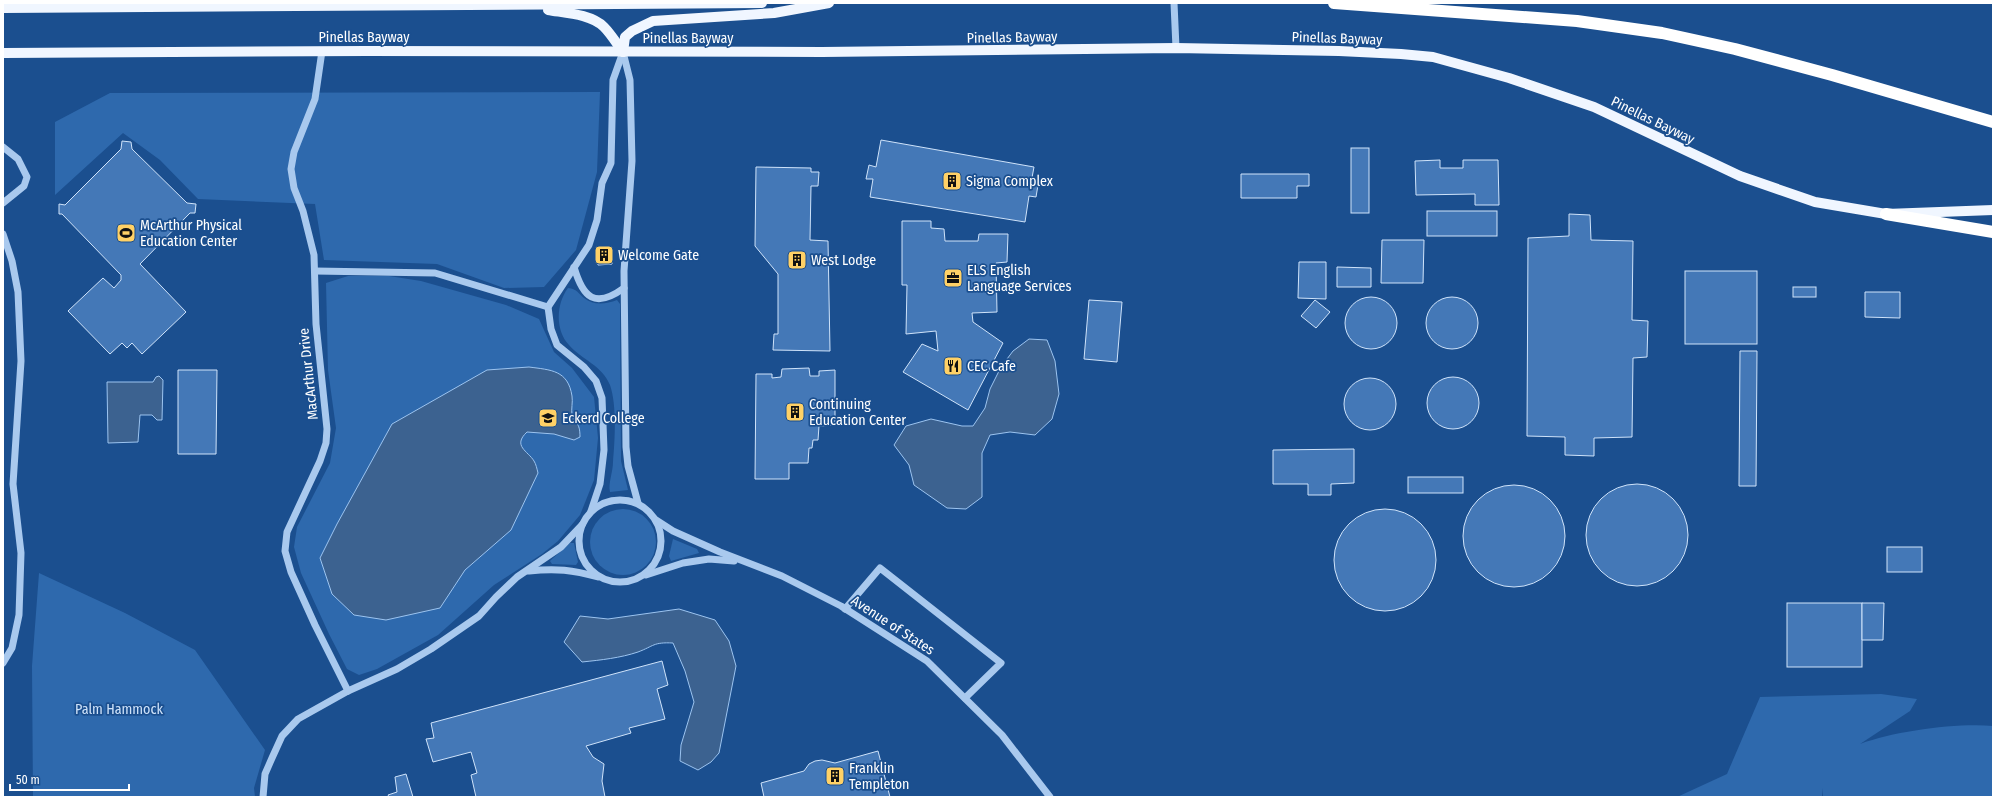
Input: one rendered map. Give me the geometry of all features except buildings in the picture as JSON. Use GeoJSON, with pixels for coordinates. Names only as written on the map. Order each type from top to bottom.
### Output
{"type":"FeatureCollection","features":[{"type":"Feature","properties":{"kind":"highway"},"geometry":{"type":"LineString","coordinates":[[1334,3],[1577,20],[1662,33],[1735,49],[1832,75],[1993,122]]}},
{"type":"Feature","properties":{"kind":"highway"},"geometry":{"type":"LineString","coordinates":[[1886,214],[1993,232]]}},
{"type":"Feature","properties":{"kind":"main road"},"geometry":{"type":"LineString","coordinates":[[3,8],[762,3]]}},
{"type":"Feature","properties":{"kind":"main road"},"geometry":{"type":"LineString","coordinates":[[623,52],[625,37],[632,30],[653,20],[774,13],[829,3]]}},
{"type":"Feature","properties":{"kind":"main road"},"geometry":{"type":"LineString","coordinates":[[520,5],[574,14],[595,20],[604,27],[623,52]]}},
{"type":"Feature","properties":{"kind":"main road","name":"Pinellas Bayway"},"geometry":{"type":"LineString","coordinates":[[3,53],[322,51],[962,52],[1176,48],[1339,50],[1433,57],[1510,78],[1594,107],[1740,176],[1815,202],[1886,214],[1993,210]]}},
{"type":"Feature","properties":{"kind":"street"},"geometry":{"type":"LineString","coordinates":[[1174,3],[1176,48]]}},
{"type":"Feature","properties":{"kind":"street","name":"MacArthur Drive"},"geometry":{"type":"LineString","coordinates":[[322,51],[315,99],[294,152],[291,169],[294,188],[314,255],[316,324],[327,429],[326,443],[320,461],[287,532],[284,551],[291,572],[315,625],[348,691]]}},
{"type":"Feature","properties":{"kind":"street"},"geometry":{"type":"LineString","coordinates":[[263,797],[265,774],[282,736],[298,719],[348,691],[397,670],[479,616],[517,577],[529,571],[561,547],[582,525],[591,511],[600,484],[604,450],[602,398],[596,381],[584,367],[557,345],[551,329],[548,307],[589,245],[597,220],[602,183],[611,162],[613,80],[623,52]]}},
{"type":"Feature","properties":{"kind":"street"},"geometry":{"type":"LineString","coordinates":[[623,52],[630,80],[632,162],[624,271],[626,447],[628,466],[638,503]]}},
{"type":"Feature","properties":{"kind":"street"},"geometry":{"type":"LineString","coordinates":[[3,147],[18,159],[27,177],[24,186],[3,203]]}},
{"type":"Feature","properties":{"kind":"street"},"geometry":{"type":"LineString","coordinates":[[3,234],[12,261],[18,292],[21,361],[13,484],[21,553],[19,615],[12,648],[3,663]]}},
{"type":"Feature","properties":{"kind":"street"},"geometry":{"type":"LineString","coordinates":[[574,267],[582,289],[589,296],[600,299],[612,296],[624,288]]}},
{"type":"Feature","properties":{"kind":"street"},"geometry":{"type":"LineString","coordinates":[[315,271],[435,273],[548,307]]}},
{"type":"Feature","properties":{"kind":"street"},"geometry":{"type":"LineString","coordinates":[[529,571],[550,568],[569,569],[620,582],[637,578],[650,570],[659,556],[662,541],[656,520],[650,511],[638,503],[620,499],[604,502],[591,511]]}},
{"type":"Feature","properties":{"kind":"street","name":"Avenue of States"},"geometry":{"type":"LineString","coordinates":[[656,520],[673,531],[744,562],[782,576],[845,609],[927,661],[1002,735],[1050,797]]}},
{"type":"Feature","properties":{"kind":"street"},"geometry":{"type":"LineString","coordinates":[[582,525],[579,541],[582,556],[591,570],[604,579]]}},
{"type":"Feature","properties":{"kind":"street","name":"Avenue of States"},"geometry":{"type":"LineString","coordinates":[[637,578],[683,563],[708,558],[744,562]]}},
{"type":"Feature","properties":{"kind":"street"},"geometry":{"type":"LineString","coordinates":[[845,609],[880,568],[1002,663],[964,698]]}},
{"type":"Feature","properties":{"kind":"green space"},"geometry":{"type":"Polygon","coordinates":[[[600,92],[597,172],[576,250],[544,287],[504,288],[437,264],[324,260],[315,204],[198,199],[160,160],[123,133],[55,195],[55,122],[110,93],[600,92]]]}},
{"type":"Feature","properties":{"kind":"green space"},"geometry":{"type":"Polygon","coordinates":[[[348,276],[389,276],[421,281],[506,305],[539,319],[554,352],[572,368],[594,397],[598,438],[594,480],[580,515],[558,541],[542,554],[494,585],[438,635],[377,669],[359,675],[347,669],[329,634],[301,573],[294,547],[297,527],[330,463],[336,428],[328,370],[326,283],[348,276]]]}},
{"type":"Feature","properties":{"kind":"green space"},"geometry":{"type":"Polygon","coordinates":[[[568,288],[575,290],[588,301],[604,303],[617,300],[620,304],[621,461],[628,490],[610,492],[615,423],[614,403],[610,385],[602,372],[569,345],[561,332],[559,325],[559,309],[564,294],[568,288]]]}},
{"type":"Feature","properties":{"kind":"green space"},"geometry":{"type":"Polygon","coordinates":[[[617,509],[629,509],[641,514],[651,524],[656,536],[654,555],[641,570],[629,575],[617,575],[605,570],[595,560],[590,548],[590,536],[595,524],[605,514],[617,509]]]}},
{"type":"Feature","properties":{"kind":"green space"},"geometry":{"type":"Polygon","coordinates":[[[673,539],[697,549],[699,553],[671,561],[669,556],[673,539]]]}},
{"type":"Feature","properties":{"kind":"green space"},"geometry":{"type":"Polygon","coordinates":[[[570,543],[574,543],[578,562],[576,565],[552,564],[550,561],[570,543]]]}},
{"type":"Feature","properties":{"kind":"green space","name":"Palm Hammock"},"geometry":{"type":"Polygon","coordinates":[[[39,573],[125,613],[195,650],[265,750],[254,788],[255,797],[33,797],[32,666],[39,573]]]}},
{"type":"Feature","properties":{"kind":"green space"},"geometry":{"type":"Polygon","coordinates":[[[1881,694],[1917,699],[1910,711],[1860,744],[1891,735],[1926,729],[1978,725],[1993,726],[1993,797],[1823,797],[1822,788],[1822,797],[1677,797],[1727,774],[1760,697],[1881,694]]]}},
{"type":"Feature","properties":{"kind":"shaded area"},"geometry":{"type":"Polygon","coordinates":[[[1029,339],[1047,340],[1055,361],[1059,394],[1052,419],[1035,435],[1010,432],[990,435],[982,453],[982,497],[966,509],[947,508],[914,485],[909,465],[894,445],[906,426],[931,419],[962,426],[973,426],[985,408],[990,389],[1001,367],[1013,351],[1029,339]]]}},
{"type":"Feature","properties":{"kind":"shaded area"},"geometry":{"type":"Polygon","coordinates":[[[529,367],[557,373],[567,381],[572,396],[572,415],[578,426],[580,437],[574,440],[554,434],[527,432],[521,441],[521,445],[534,461],[538,473],[511,530],[465,570],[440,608],[386,620],[354,615],[332,594],[320,558],[392,424],[487,370],[529,367]]]}},
{"type":"Feature","properties":{"kind":"shaded area"},"geometry":{"type":"Polygon","coordinates":[[[159,376],[163,380],[162,420],[157,420],[152,415],[140,415],[138,442],[108,443],[107,382],[153,382],[156,377],[159,376]]]}},
{"type":"Feature","properties":{"kind":"shaded area"},"geometry":{"type":"Polygon","coordinates":[[[679,609],[715,620],[729,641],[736,666],[719,753],[711,762],[698,770],[680,761],[681,745],[694,702],[685,671],[673,643],[657,644],[638,652],[603,660],[582,662],[564,642],[580,616],[608,619],[679,609]]]}},
{"type":"Feature","properties":{"kind":"place","name":"Sigma Complex"},"geometry":{"type":"Point","coordinates":[952,181]}},
{"type":"Feature","properties":{"kind":"place","name":"McArthur Physical Education Center"},"geometry":{"type":"Point","coordinates":[126,233]}},
{"type":"Feature","properties":{"kind":"place","name":"Welcome Gate"},"geometry":{"type":"Point","coordinates":[604,255]}},
{"type":"Feature","properties":{"kind":"place","name":"West Lodge"},"geometry":{"type":"Point","coordinates":[797,260]}},
{"type":"Feature","properties":{"kind":"place","name":"ELS English Language Services"},"geometry":{"type":"Point","coordinates":[953,278]}},
{"type":"Feature","properties":{"kind":"place","name":"CEC Cafe"},"geometry":{"type":"Point","coordinates":[953,366]}},
{"type":"Feature","properties":{"kind":"place","name":"Continuing Education Center"},"geometry":{"type":"Point","coordinates":[795,412]}},
{"type":"Feature","properties":{"kind":"place","name":"Eckerd College"},"geometry":{"type":"Point","coordinates":[548,418]}},
{"type":"Feature","properties":{"kind":"place","name":"Franklin Templeton"},"geometry":{"type":"Point","coordinates":[835,776]}}]}
